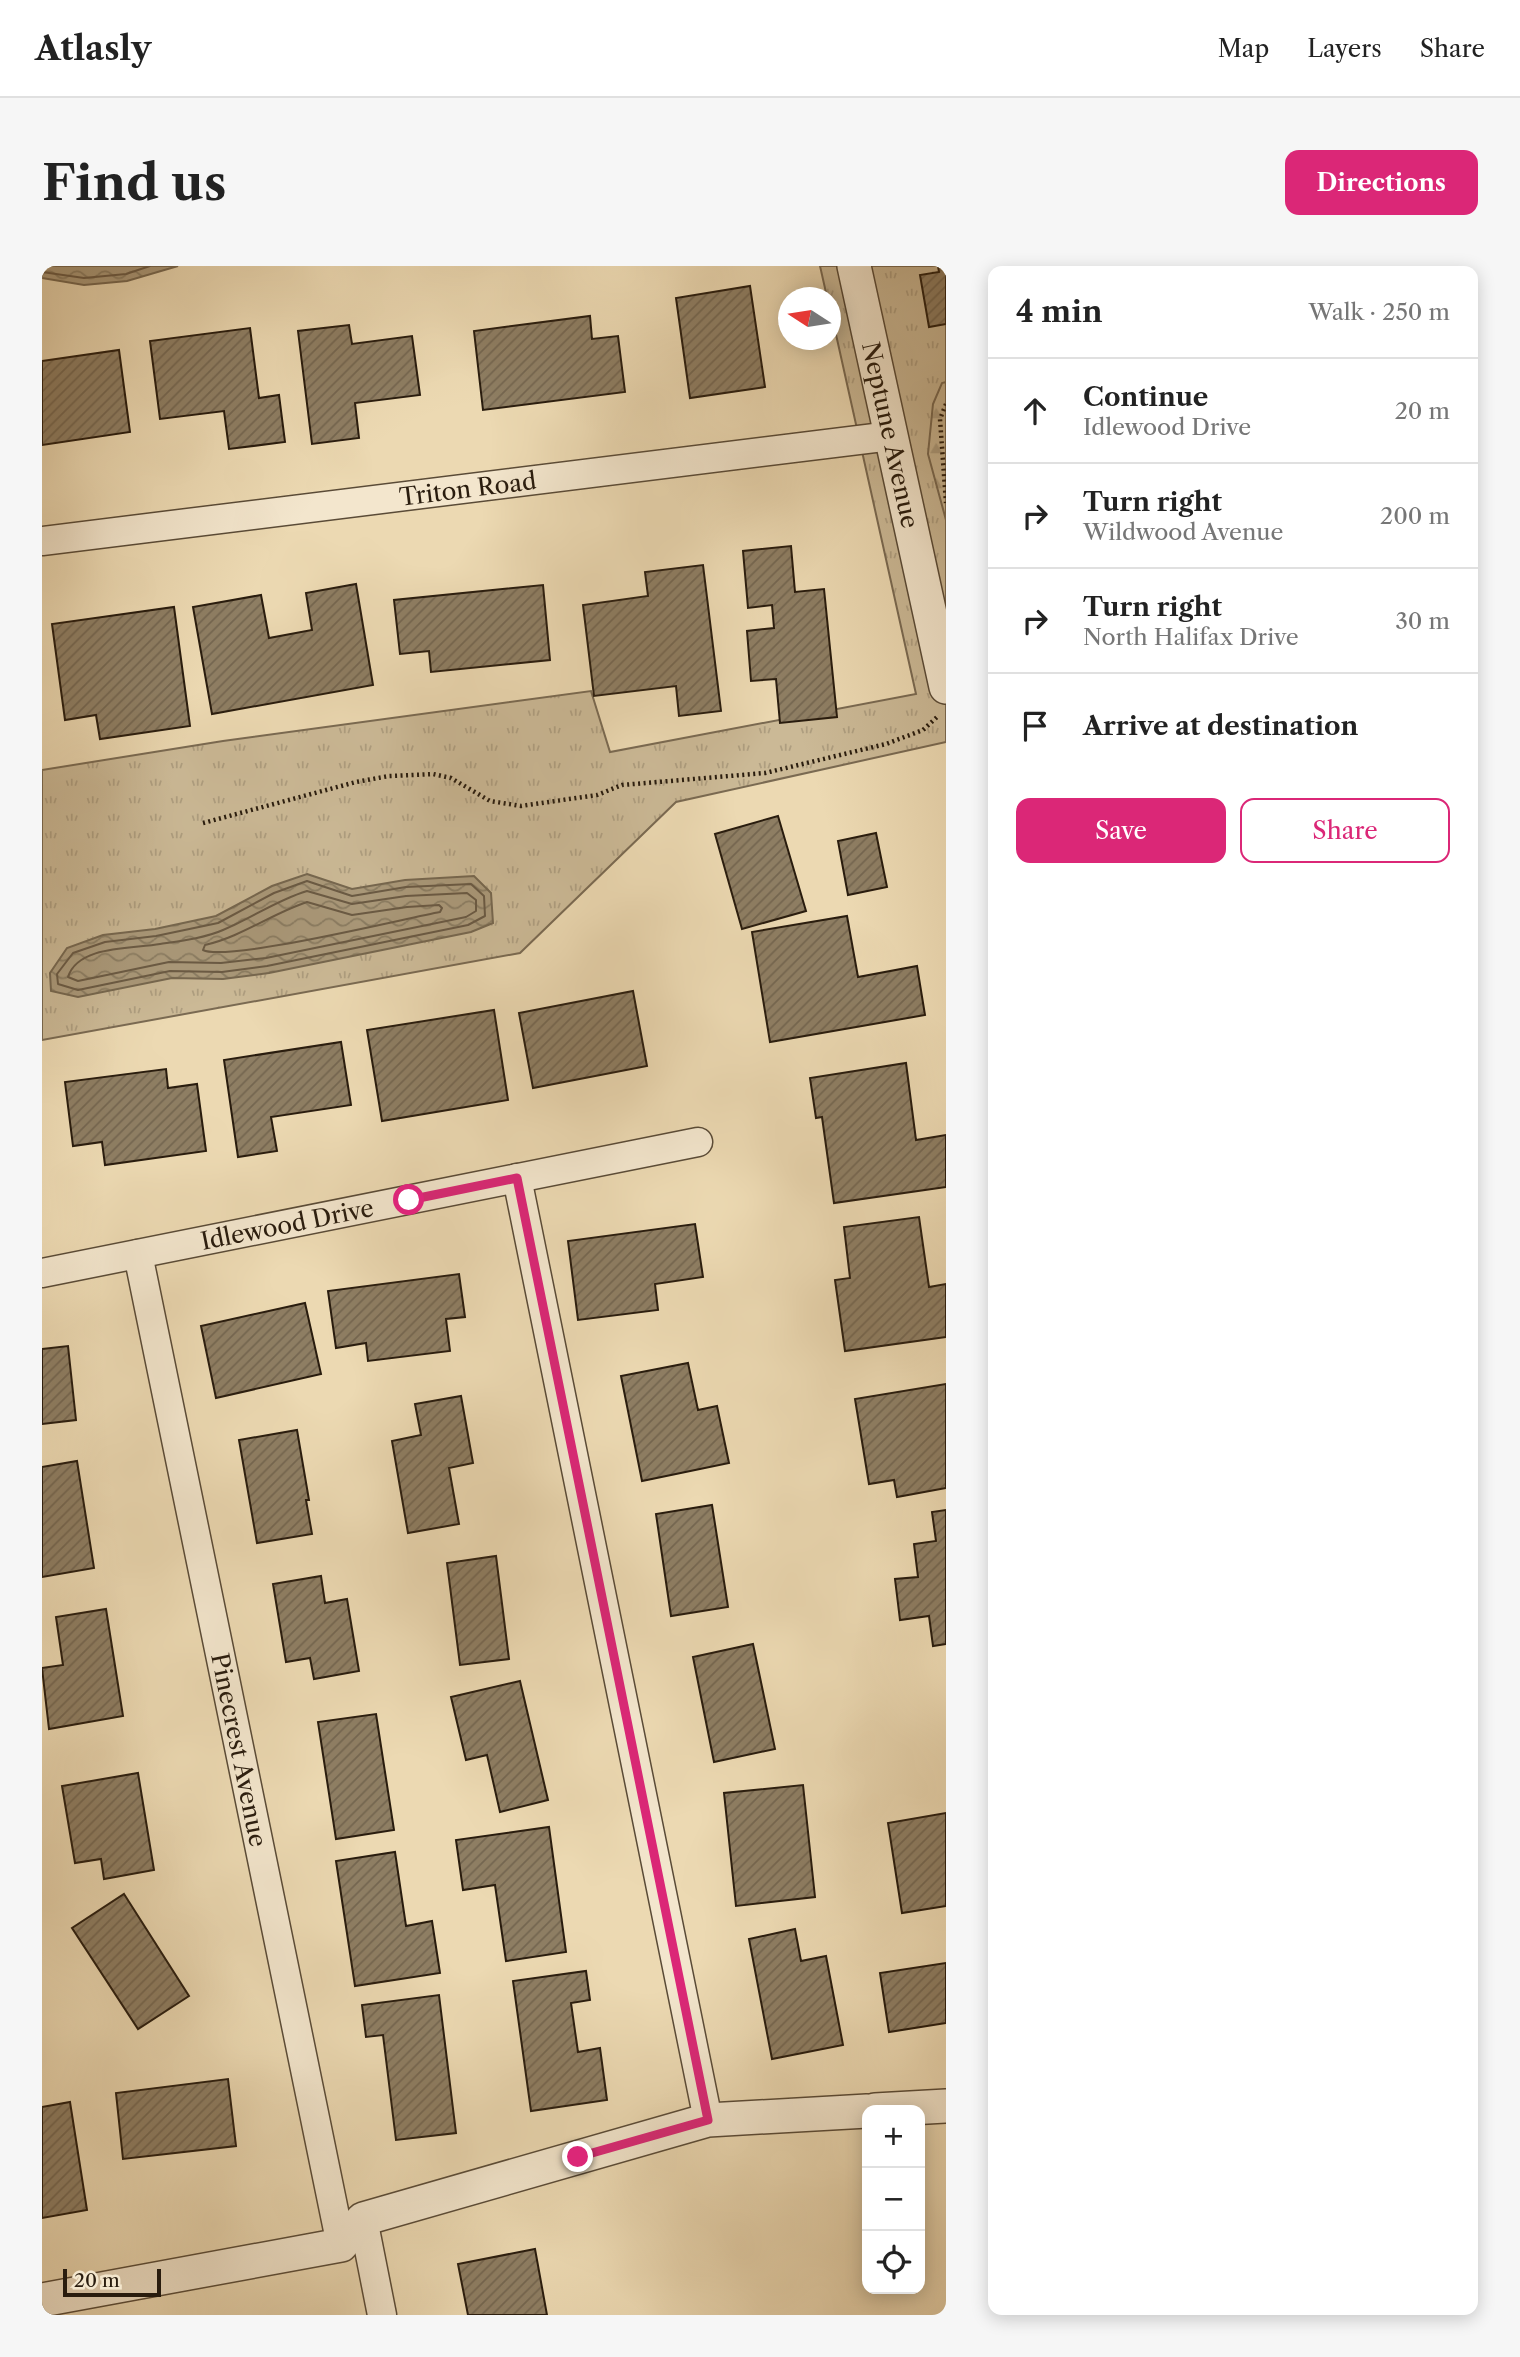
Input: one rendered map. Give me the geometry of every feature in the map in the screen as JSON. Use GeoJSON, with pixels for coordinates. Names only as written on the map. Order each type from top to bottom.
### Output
{"type":"FeatureCollection","features":[{"type":"Feature","properties":{"kind":"street","name":"Neptune Avenue"},"geometry":{"type":"LineString","coordinates":[[854,266],[891,436],[942,701]]}},
{"type":"Feature","properties":{"kind":"street","name":"Triton Road"},"geometry":{"type":"LineString","coordinates":[[42,541],[891,436]]}},
{"type":"Feature","properties":{"kind":"street","name":"Idlewood Drive"},"geometry":{"type":"LineString","coordinates":[[42,1273],[698,1143]]}},
{"type":"Feature","properties":{"kind":"street"},"geometry":{"type":"LineString","coordinates":[[517,1178],[708,2120]]}},
{"type":"Feature","properties":{"kind":"street","name":"Pinecrest Avenue"},"geometry":{"type":"LineString","coordinates":[[138,1254],[341,2245]]}},
{"type":"Feature","properties":{"kind":"street"},"geometry":{"type":"LineString","coordinates":[[925,2107],[946,2106]]}},
{"type":"Feature","properties":{"kind":"street"},"geometry":{"type":"LineString","coordinates":[[42,2300],[341,2245],[363,2219],[708,2120],[862,2111]]}},
{"type":"Feature","properties":{"kind":"street"},"geometry":{"type":"LineString","coordinates":[[363,2219],[382,2315]]}},
{"type":"Feature","properties":{"kind":"path"},"geometry":{"type":"LineString","coordinates":[[946,404],[940,419],[946,503]]}},
{"type":"Feature","properties":{"kind":"path"},"geometry":{"type":"LineString","coordinates":[[203,823],[356,782],[390,776],[433,774],[451,778],[490,801],[521,806],[597,795],[633,783],[765,774],[886,744],[923,730],[942,701]]}},
{"type":"Feature","properties":{"kind":"green space"},"geometry":{"type":"Polygon","coordinates":[[[820,266],[946,266],[946,742],[676,802],[520,953],[42,1040],[42,770],[223,741],[591,691],[610,752],[916,694],[839,350],[841,287],[825,287],[820,266]]]}},
{"type":"Feature","properties":{"kind":"green space"},"geometry":{"type":"Polygon","coordinates":[[[946,382],[946,520],[928,454],[933,404],[942,383],[946,382]]]}},
{"type":"Feature","properties":{"kind":"water"},"geometry":{"type":"Polygon","coordinates":[[[42,266],[178,266],[127,281],[84,285],[42,278],[42,266]]]}},
{"type":"Feature","properties":{"kind":"water"},"geometry":{"type":"Polygon","coordinates":[[[307,874],[352,889],[405,880],[474,876],[491,893],[493,923],[471,932],[269,973],[223,979],[172,978],[78,997],[51,991],[50,973],[67,948],[103,935],[155,929],[216,916],[272,886],[307,874]]]}},
{"type":"Feature","properties":{"kind":"building"},"geometry":{"type":"Polygon","coordinates":[[[938,266],[946,266],[946,324],[929,327],[920,275],[939,272],[938,266]]]}},
{"type":"Feature","properties":{"kind":"building"},"geometry":{"type":"Polygon","coordinates":[[[750,286],[765,387],[690,398],[676,298],[750,286]]]}},
{"type":"Feature","properties":{"kind":"building"},"geometry":{"type":"Polygon","coordinates":[[[590,316],[592,339],[618,336],[625,392],[483,410],[474,331],[590,316]]]}},
{"type":"Feature","properties":{"kind":"building"},"geometry":{"type":"Polygon","coordinates":[[[349,325],[352,344],[412,336],[420,395],[355,403],[359,438],[312,444],[298,331],[349,325]]]}},
{"type":"Feature","properties":{"kind":"building"},"geometry":{"type":"Polygon","coordinates":[[[250,328],[259,398],[279,395],[285,442],[229,449],[224,411],[160,419],[150,341],[250,328]]]}},
{"type":"Feature","properties":{"kind":"building"},"geometry":{"type":"Polygon","coordinates":[[[119,350],[130,432],[42,445],[42,361],[119,350]]]}},
{"type":"Feature","properties":{"kind":"building"},"geometry":{"type":"Polygon","coordinates":[[[791,546],[795,592],[824,589],[837,717],[780,723],[776,679],[751,681],[747,631],[774,628],[772,605],[748,608],[743,551],[791,546]]]}},
{"type":"Feature","properties":{"kind":"building"},"geometry":{"type":"Polygon","coordinates":[[[703,565],[721,711],[679,716],[676,686],[594,696],[583,605],[648,596],[645,572],[703,565]]]}},
{"type":"Feature","properties":{"kind":"building"},"geometry":{"type":"Polygon","coordinates":[[[356,584],[373,685],[212,714],[193,607],[261,595],[269,638],[312,630],[306,593],[356,584]]]}},
{"type":"Feature","properties":{"kind":"building"},"geometry":{"type":"Polygon","coordinates":[[[543,585],[550,660],[431,672],[429,651],[400,654],[394,600],[543,585]]]}},
{"type":"Feature","properties":{"kind":"building"},"geometry":{"type":"Polygon","coordinates":[[[174,607],[190,726],[100,739],[96,715],[65,720],[52,624],[174,607]]]}},
{"type":"Feature","properties":{"kind":"building"},"geometry":{"type":"Polygon","coordinates":[[[778,816],[806,911],[742,929],[715,834],[778,816]]]}},
{"type":"Feature","properties":{"kind":"building"},"geometry":{"type":"Polygon","coordinates":[[[876,833],[887,887],[848,895],[838,841],[876,833]]]}},
{"type":"Feature","properties":{"kind":"building"},"geometry":{"type":"Polygon","coordinates":[[[847,916],[858,977],[917,966],[925,1015],[770,1042],[752,932],[847,916]]]}},
{"type":"Feature","properties":{"kind":"building"},"geometry":{"type":"Polygon","coordinates":[[[633,991],[647,1066],[533,1088],[519,1013],[633,991]]]}},
{"type":"Feature","properties":{"kind":"building"},"geometry":{"type":"Polygon","coordinates":[[[494,1010],[508,1100],[382,1121],[367,1030],[494,1010]]]}},
{"type":"Feature","properties":{"kind":"building"},"geometry":{"type":"Polygon","coordinates":[[[341,1042],[351,1105],[271,1117],[277,1151],[238,1157],[224,1060],[341,1042]]]}},
{"type":"Feature","properties":{"kind":"building"},"geometry":{"type":"Polygon","coordinates":[[[906,1063],[916,1140],[946,1135],[946,1187],[834,1203],[822,1117],[816,1118],[810,1078],[906,1063]]]}},
{"type":"Feature","properties":{"kind":"building"},"geometry":{"type":"Polygon","coordinates":[[[166,1069],[168,1088],[197,1084],[206,1151],[105,1165],[102,1142],[73,1146],[65,1082],[166,1069]]]}},
{"type":"Feature","properties":{"kind":"building"},"geometry":{"type":"Polygon","coordinates":[[[919,1217],[929,1287],[946,1284],[946,1337],[845,1351],[835,1280],[850,1278],[844,1227],[919,1217]]]}},
{"type":"Feature","properties":{"kind":"building"},"geometry":{"type":"Polygon","coordinates":[[[695,1224],[703,1277],[655,1284],[658,1310],[578,1320],[568,1241],[695,1224]]]}},
{"type":"Feature","properties":{"kind":"building"},"geometry":{"type":"Polygon","coordinates":[[[459,1274],[465,1317],[446,1319],[450,1351],[368,1361],[366,1343],[336,1348],[328,1291],[459,1274]]]}},
{"type":"Feature","properties":{"kind":"building"},"geometry":{"type":"Polygon","coordinates":[[[305,1303],[321,1374],[216,1398],[201,1326],[305,1303]]]}},
{"type":"Feature","properties":{"kind":"building"},"geometry":{"type":"Polygon","coordinates":[[[68,1346],[76,1420],[42,1424],[42,1349],[68,1346]]]}},
{"type":"Feature","properties":{"kind":"building"},"geometry":{"type":"Polygon","coordinates":[[[688,1363],[698,1410],[717,1406],[729,1463],[642,1481],[621,1376],[688,1363]]]}},
{"type":"Feature","properties":{"kind":"building"},"geometry":{"type":"Polygon","coordinates":[[[946,1384],[946,1488],[897,1497],[894,1480],[869,1484],[855,1399],[946,1384]]]}},
{"type":"Feature","properties":{"kind":"building"},"geometry":{"type":"Polygon","coordinates":[[[461,1396],[473,1463],[449,1468],[459,1524],[408,1533],[392,1441],[421,1435],[415,1404],[461,1396]]]}},
{"type":"Feature","properties":{"kind":"building"},"geometry":{"type":"Polygon","coordinates":[[[297,1430],[312,1534],[257,1543],[239,1440],[297,1430]]]}},
{"type":"Feature","properties":{"kind":"building"},"geometry":{"type":"Polygon","coordinates":[[[77,1461],[94,1568],[42,1577],[42,1467],[77,1461]]]}},
{"type":"Feature","properties":{"kind":"building"},"geometry":{"type":"Polygon","coordinates":[[[712,1505],[728,1607],[671,1616],[656,1514],[712,1505]]]}},
{"type":"Feature","properties":{"kind":"building"},"geometry":{"type":"Polygon","coordinates":[[[946,1510],[946,1644],[933,1646],[929,1616],[900,1620],[895,1579],[918,1577],[914,1544],[936,1541],[932,1512],[946,1510]]]}},
{"type":"Feature","properties":{"kind":"building"},"geometry":{"type":"Polygon","coordinates":[[[496,1556],[509,1659],[460,1665],[447,1563],[496,1556]]]}},
{"type":"Feature","properties":{"kind":"building"},"geometry":{"type":"Polygon","coordinates":[[[321,1576],[325,1603],[347,1599],[359,1671],[314,1679],[310,1658],[286,1662],[273,1584],[321,1576]]]}},
{"type":"Feature","properties":{"kind":"building"},"geometry":{"type":"Polygon","coordinates":[[[106,1609],[123,1716],[49,1729],[42,1668],[63,1665],[56,1617],[106,1609]]]}},
{"type":"Feature","properties":{"kind":"building"},"geometry":{"type":"Polygon","coordinates":[[[753,1644],[775,1749],[714,1762],[693,1657],[753,1644]]]}},
{"type":"Feature","properties":{"kind":"building"},"geometry":{"type":"Polygon","coordinates":[[[520,1681],[548,1800],[500,1812],[487,1755],[466,1760],[451,1697],[520,1681]]]}},
{"type":"Feature","properties":{"kind":"building"},"geometry":{"type":"Polygon","coordinates":[[[376,1714],[394,1830],[336,1839],[318,1722],[376,1714]]]}},
{"type":"Feature","properties":{"kind":"building"},"geometry":{"type":"Polygon","coordinates":[[[138,1773],[154,1870],[104,1879],[101,1859],[75,1863],[62,1786],[138,1773]]]}},
{"type":"Feature","properties":{"kind":"building"},"geometry":{"type":"Polygon","coordinates":[[[803,1785],[815,1897],[736,1906],[724,1793],[803,1785]]]}},
{"type":"Feature","properties":{"kind":"building"},"geometry":{"type":"Polygon","coordinates":[[[946,1813],[946,1906],[902,1913],[888,1823],[946,1813]]]}},
{"type":"Feature","properties":{"kind":"building"},"geometry":{"type":"Polygon","coordinates":[[[549,1827],[566,1952],[506,1961],[495,1885],[463,1890],[456,1840],[549,1827]]]}},
{"type":"Feature","properties":{"kind":"building"},"geometry":{"type":"Polygon","coordinates":[[[395,1852],[406,1926],[432,1921],[440,1973],[355,1986],[336,1861],[395,1852]]]}},
{"type":"Feature","properties":{"kind":"building"},"geometry":{"type":"Polygon","coordinates":[[[124,1894],[189,1996],[138,2029],[72,1928],[124,1894]]]}},
{"type":"Feature","properties":{"kind":"building"},"geometry":{"type":"Polygon","coordinates":[[[795,1929],[801,1961],[826,1956],[843,2045],[772,2059],[749,1939],[795,1929]]]}},
{"type":"Feature","properties":{"kind":"building"},"geometry":{"type":"Polygon","coordinates":[[[946,1963],[946,2023],[889,2032],[880,1973],[946,1963]]]}},
{"type":"Feature","properties":{"kind":"building"},"geometry":{"type":"Polygon","coordinates":[[[586,1971],[590,2000],[571,2003],[578,2052],[600,2048],[607,2100],[531,2111],[513,1981],[586,1971]]]}},
{"type":"Feature","properties":{"kind":"building"},"geometry":{"type":"Polygon","coordinates":[[[439,1995],[456,2133],[396,2140],[383,2035],[366,2037],[362,2005],[439,1995]]]}},
{"type":"Feature","properties":{"kind":"building"},"geometry":{"type":"Polygon","coordinates":[[[228,2079],[236,2146],[123,2159],[116,2093],[228,2079]]]}},
{"type":"Feature","properties":{"kind":"building"},"geometry":{"type":"Polygon","coordinates":[[[70,2102],[87,2210],[42,2218],[42,2107],[70,2102]]]}},
{"type":"Feature","properties":{"kind":"building"},"geometry":{"type":"Polygon","coordinates":[[[535,2249],[547,2315],[468,2315],[458,2264],[535,2249]]]}},
{"type":"Feature","properties":{"kind":"route"},"geometry":{"type":"LineString","coordinates":[[409,1200],[517,1178],[708,2120],[578,2157]]}}]}
